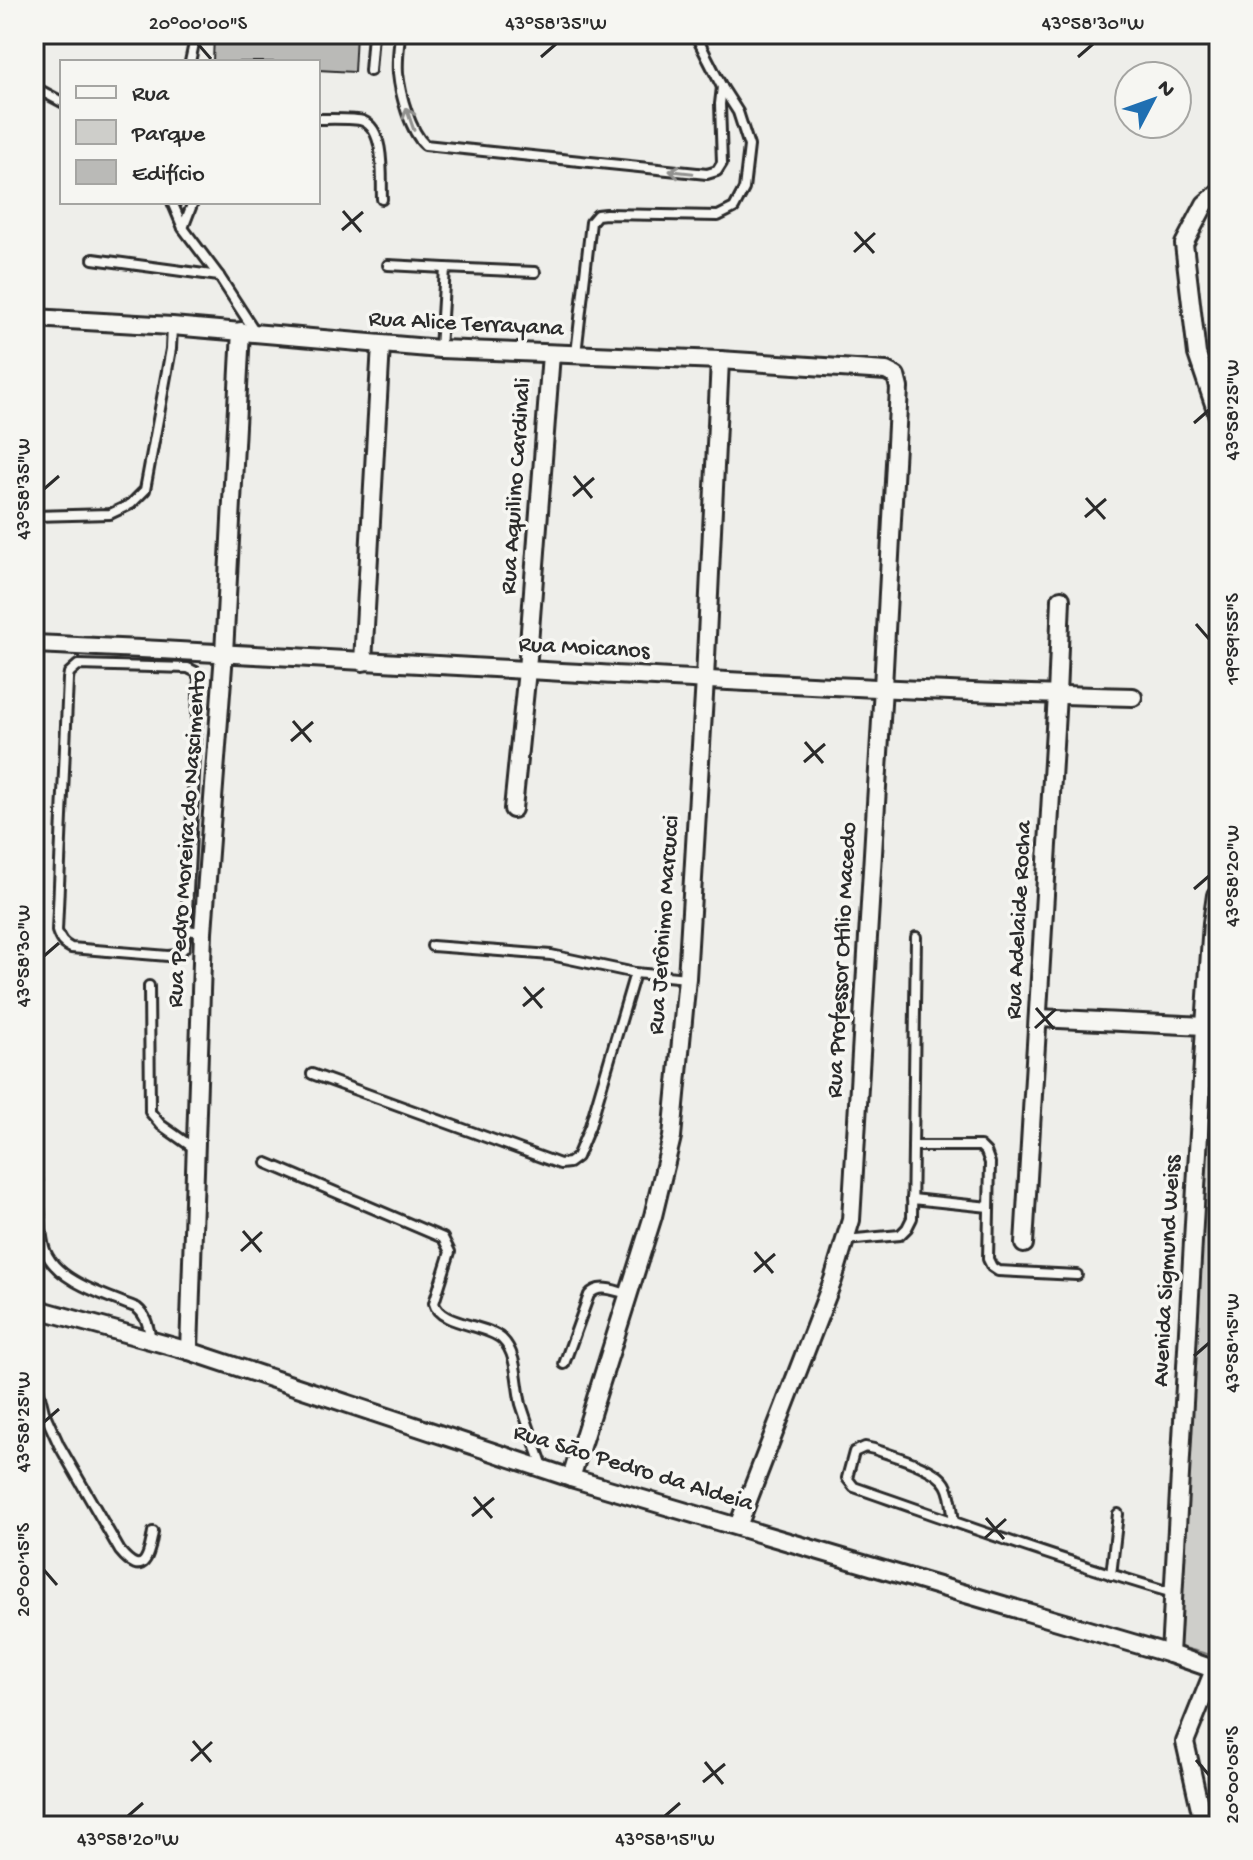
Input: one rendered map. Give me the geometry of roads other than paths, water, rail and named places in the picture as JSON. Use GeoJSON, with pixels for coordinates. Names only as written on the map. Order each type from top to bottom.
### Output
{"type":"FeatureCollection","features":[{"type":"Feature","properties":{"kind":"street"},"geometry":{"type":"LineString","coordinates":[[1219,192],[1205,204],[1184,244],[1197,354],[1219,419]]}},
{"type":"Feature","properties":{"kind":"street","name":"Rua Alice Terrayana"},"geometry":{"type":"LineString","coordinates":[[34,318],[172,326],[440,349],[720,360],[886,371],[896,376]]}},
{"type":"Feature","properties":{"kind":"street","name":"Rua Pedro Moreira do Nascimento"},"geometry":{"type":"LineString","coordinates":[[189,1351],[203,932],[248,332]]}},
{"type":"Feature","properties":{"kind":"street"},"geometry":{"type":"LineString","coordinates":[[363,662],[381,345]]}},
{"type":"Feature","properties":{"kind":"street","name":"Rua Aquilino Cardinali"},"geometry":{"type":"LineString","coordinates":[[513,809],[551,354]]}},
{"type":"Feature","properties":{"kind":"street","name":"Rua Jerônimo Marcucci"},"geometry":{"type":"LineString","coordinates":[[571,1478],[653,1216],[672,1137],[687,978],[720,360]]}},
{"type":"Feature","properties":{"kind":"street","name":"Rua Professor Otílio Macedo"},"geometry":{"type":"LineString","coordinates":[[738,1526],[833,1280],[851,1220],[899,388],[896,376]]}},
{"type":"Feature","properties":{"kind":"street","name":"Rua Adelaide Rocha"},"geometry":{"type":"LineString","coordinates":[[1024,1244],[1061,599]]}},
{"type":"Feature","properties":{"kind":"street","name":"Rua Moicanos"},"geometry":{"type":"LineString","coordinates":[[34,644],[705,679],[1133,697]]}},
{"type":"Feature","properties":{"kind":"street","name":"Avenida Sigmund Weiss"},"geometry":{"type":"LineString","coordinates":[[1170,1654],[1205,1026],[1212,923],[1219,892]]}},
{"type":"Feature","properties":{"kind":"street"},"geometry":{"type":"LineString","coordinates":[[1212,923],[1219,940]]}},
{"type":"Feature","properties":{"kind":"street"},"geometry":{"type":"LineString","coordinates":[[1038,1018],[1205,1026]]}},
{"type":"Feature","properties":{"kind":"street","name":"Rua São Pedro da Aldeia"},"geometry":{"type":"LineString","coordinates":[[34,1308],[189,1351],[571,1478],[1217,1670]]}},
{"type":"Feature","properties":{"kind":"street"},"geometry":{"type":"LineString","coordinates":[[1204,1826],[1185,1742],[1217,1670]]}},
{"type":"Feature","properties":{"kind":"lane"},"geometry":{"type":"LineString","coordinates":[[190,60],[196,34]]}},
{"type":"Feature","properties":{"kind":"lane"},"geometry":{"type":"LineString","coordinates":[[370,71],[373,34]]}},
{"type":"Feature","properties":{"kind":"lane"},"geometry":{"type":"LineString","coordinates":[[400,34],[398,74],[415,135],[425,145],[707,174],[717,171],[722,163],[722,87]]}},
{"type":"Feature","properties":{"kind":"lane"},"geometry":{"type":"LineString","coordinates":[[576,355],[591,222],[597,215],[718,216],[734,208],[744,189],[749,146],[738,112],[695,34]]}},
{"type":"Feature","properties":{"kind":"lane"},"geometry":{"type":"LineString","coordinates":[[34,87],[60,101]]}},
{"type":"Feature","properties":{"kind":"lane"},"geometry":{"type":"LineString","coordinates":[[320,119],[364,122],[375,131],[380,149],[382,199]]}},
{"type":"Feature","properties":{"kind":"lane"},"geometry":{"type":"LineString","coordinates":[[173,204],[183,228],[219,276],[248,332]]}},
{"type":"Feature","properties":{"kind":"lane"},"geometry":{"type":"LineString","coordinates":[[183,228],[192,204]]}},
{"type":"Feature","properties":{"kind":"lane"},"geometry":{"type":"LineString","coordinates":[[93,259],[219,276]]}},
{"type":"Feature","properties":{"kind":"lane"},"geometry":{"type":"LineString","coordinates":[[388,265],[535,272]]}},
{"type":"Feature","properties":{"kind":"lane"},"geometry":{"type":"LineString","coordinates":[[440,349],[445,268]]}},
{"type":"Feature","properties":{"kind":"lane"},"geometry":{"type":"LineString","coordinates":[[34,516],[110,514],[131,504],[145,490],[171,349],[172,326]]}},
{"type":"Feature","properties":{"kind":"lane"},"geometry":{"type":"LineString","coordinates":[[78,665],[188,668],[196,672],[199,678],[186,930],[184,948],[177,955],[168,956],[71,948],[59,938],[68,679],[69,673],[78,665]]}},
{"type":"Feature","properties":{"kind":"lane"},"geometry":{"type":"LineString","coordinates":[[186,930],[203,932]]}},
{"type":"Feature","properties":{"kind":"lane"},"geometry":{"type":"LineString","coordinates":[[845,1240],[900,1235],[912,1218],[916,937]]}},
{"type":"Feature","properties":{"kind":"lane"},"geometry":{"type":"LineString","coordinates":[[432,946],[551,955],[635,973],[687,978]]}},
{"type":"Feature","properties":{"kind":"lane"},"geometry":{"type":"LineString","coordinates":[[312,1074],[560,1164],[569,1163],[577,1157],[590,1126],[635,973]]}},
{"type":"Feature","properties":{"kind":"lane"},"geometry":{"type":"LineString","coordinates":[[149,986],[150,1112],[161,1125],[196,1149]]}},
{"type":"Feature","properties":{"kind":"lane"},"geometry":{"type":"LineString","coordinates":[[913,1146],[980,1146],[986,1152],[990,1163],[988,1259],[992,1267],[998,1271],[1077,1275]]}},
{"type":"Feature","properties":{"kind":"lane"},"geometry":{"type":"LineString","coordinates":[[267,1163],[443,1238],[450,1252],[434,1303],[435,1309],[443,1316],[495,1334],[504,1341],[513,1359],[523,1411],[544,1469]]}},
{"type":"Feature","properties":{"kind":"lane"},"geometry":{"type":"LineString","coordinates":[[37,1177],[44,1248],[52,1261],[75,1281],[137,1308],[146,1319],[151,1340]]}},
{"type":"Feature","properties":{"kind":"lane"},"geometry":{"type":"LineString","coordinates":[[912,1199],[989,1207]]}},
{"type":"Feature","properties":{"kind":"lane"},"geometry":{"type":"LineString","coordinates":[[564,1364],[592,1291],[601,1288],[629,1294]]}},
{"type":"Feature","properties":{"kind":"lane"},"geometry":{"type":"LineString","coordinates":[[34,1372],[44,1412],[59,1445],[127,1560],[137,1565],[144,1563],[149,1557],[153,1532]]}},
{"type":"Feature","properties":{"kind":"lane"},"geometry":{"type":"LineString","coordinates":[[954,1522],[949,1488],[935,1472],[874,1449],[865,1447],[854,1452],[847,1478],[854,1487],[954,1522],[1111,1575],[1174,1593]]}},
{"type":"Feature","properties":{"kind":"lane"},"geometry":{"type":"LineString","coordinates":[[1111,1575],[1118,1514]]}}]}
